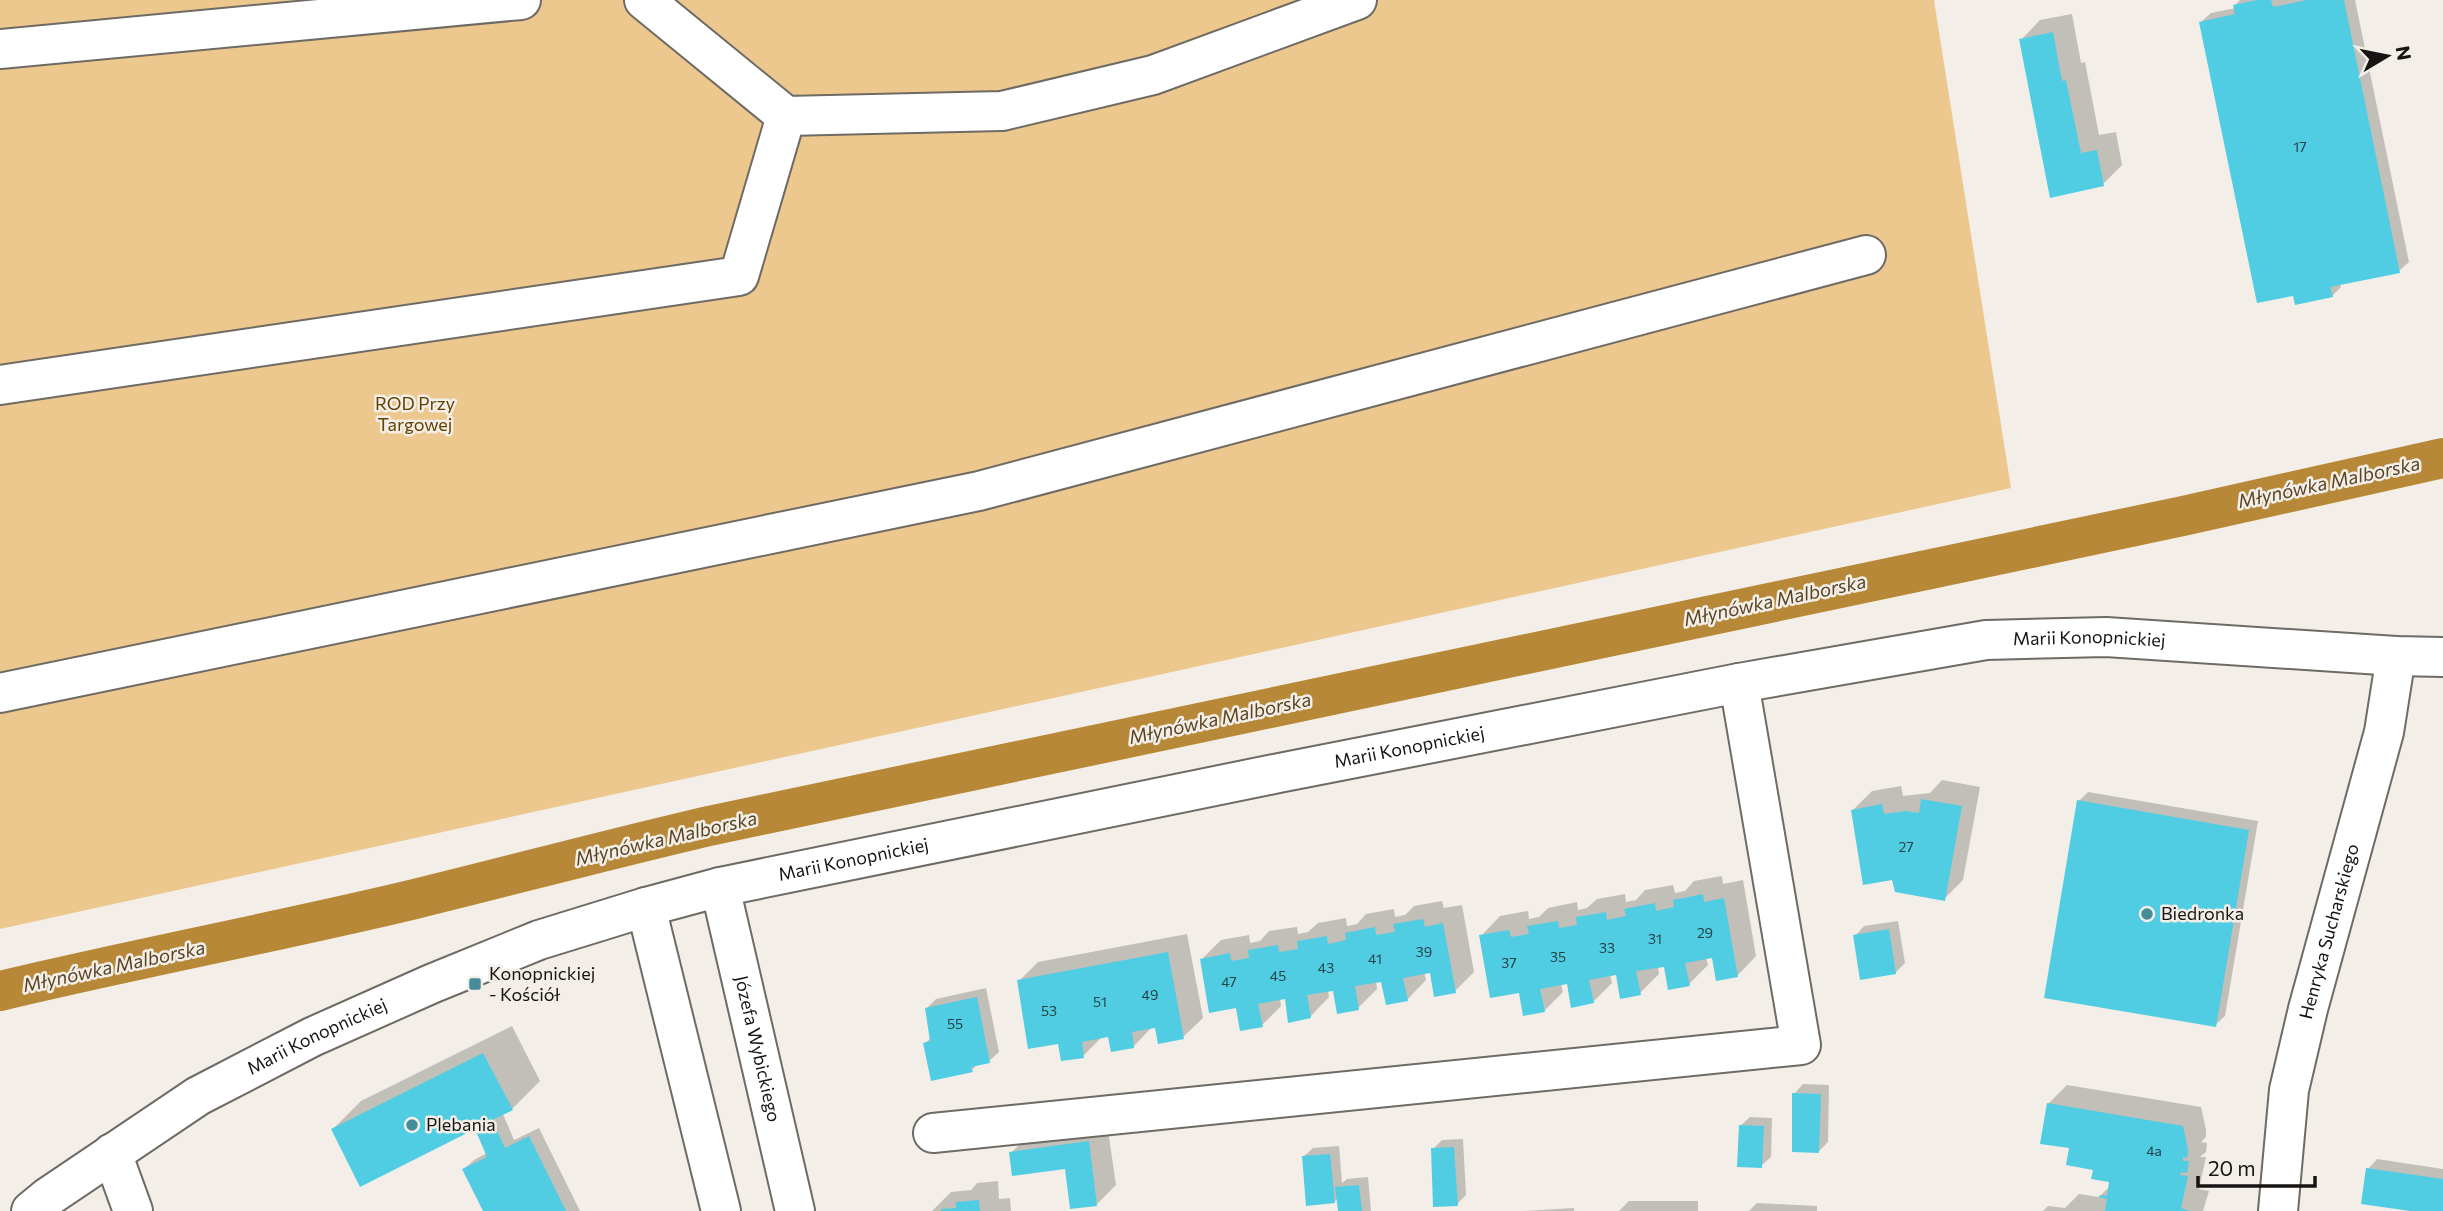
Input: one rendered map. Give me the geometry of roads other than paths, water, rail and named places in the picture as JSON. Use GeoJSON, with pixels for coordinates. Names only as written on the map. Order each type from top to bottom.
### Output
{"type":"FeatureCollection","features":[{"type":"Feature","properties":{"kind":"street"},"geometry":{"type":"LineString","coordinates":[[0,48],[520,0]]}},
{"type":"Feature","properties":{"kind":"street"},"geometry":{"type":"LineString","coordinates":[[644,0],[786,116],[1002,111],[1153,75],[1357,0]]}},
{"type":"Feature","properties":{"kind":"street"},"geometry":{"type":"LineString","coordinates":[[0,385],[739,276],[786,116]]}},
{"type":"Feature","properties":{"kind":"street"},"geometry":{"type":"LineString","coordinates":[[0,694],[979,491],[1866,255]]}},
{"type":"Feature","properties":{"kind":"street","name":"Marii Konopnickiej"},"geometry":{"type":"LineString","coordinates":[[31,1211],[198,1096],[312,1037],[539,940],[720,887],[1739,683],[1986,640],[2106,637],[2443,657]]}},
{"type":"Feature","properties":{"kind":"street","name":"Henryka Sucharskiego"},"geometry":{"type":"LineString","coordinates":[[2278,1211],[2289,1090],[2308,1009],[2384,732],[2396,656]]}},
{"type":"Feature","properties":{"kind":"street"},"geometry":{"type":"LineString","coordinates":[[933,1133],[1801,1045],[1739,683]]}},
{"type":"Feature","properties":{"kind":"street","name":"Józefa Wybickiego"},"geometry":{"type":"LineString","coordinates":[[720,887],[795,1211]]}},
{"type":"Feature","properties":{"kind":"street"},"geometry":{"type":"LineString","coordinates":[[646,907],[721,1211]]}},
{"type":"Feature","properties":{"kind":"street"},"geometry":{"type":"LineString","coordinates":[[112,1153],[133,1211]]}},
{"type":"Feature","properties":{"kind":"waterway","name":"Młynówka Malborska"},"geometry":{"type":"LineString","coordinates":[[0,991],[415,899],[709,826],[2183,516],[2443,458]]}},
{"type":"Feature","properties":{"kind":"place","name":"Biedronka"},"geometry":{"type":"Point","coordinates":[2147,914]}},
{"type":"Feature","properties":{"kind":"place","name":"Konopnickiej - Kościół"},"geometry":{"type":"Point","coordinates":[475,984]}},
{"type":"Feature","properties":{"kind":"place","name":"Plebania"},"geometry":{"type":"Point","coordinates":[412,1125]}},
{"type":"Feature","properties":{"kind":"park label","name":"ROD Przy Targowej"},"geometry":{"type":"Point","coordinates":[415,414]}}]}
